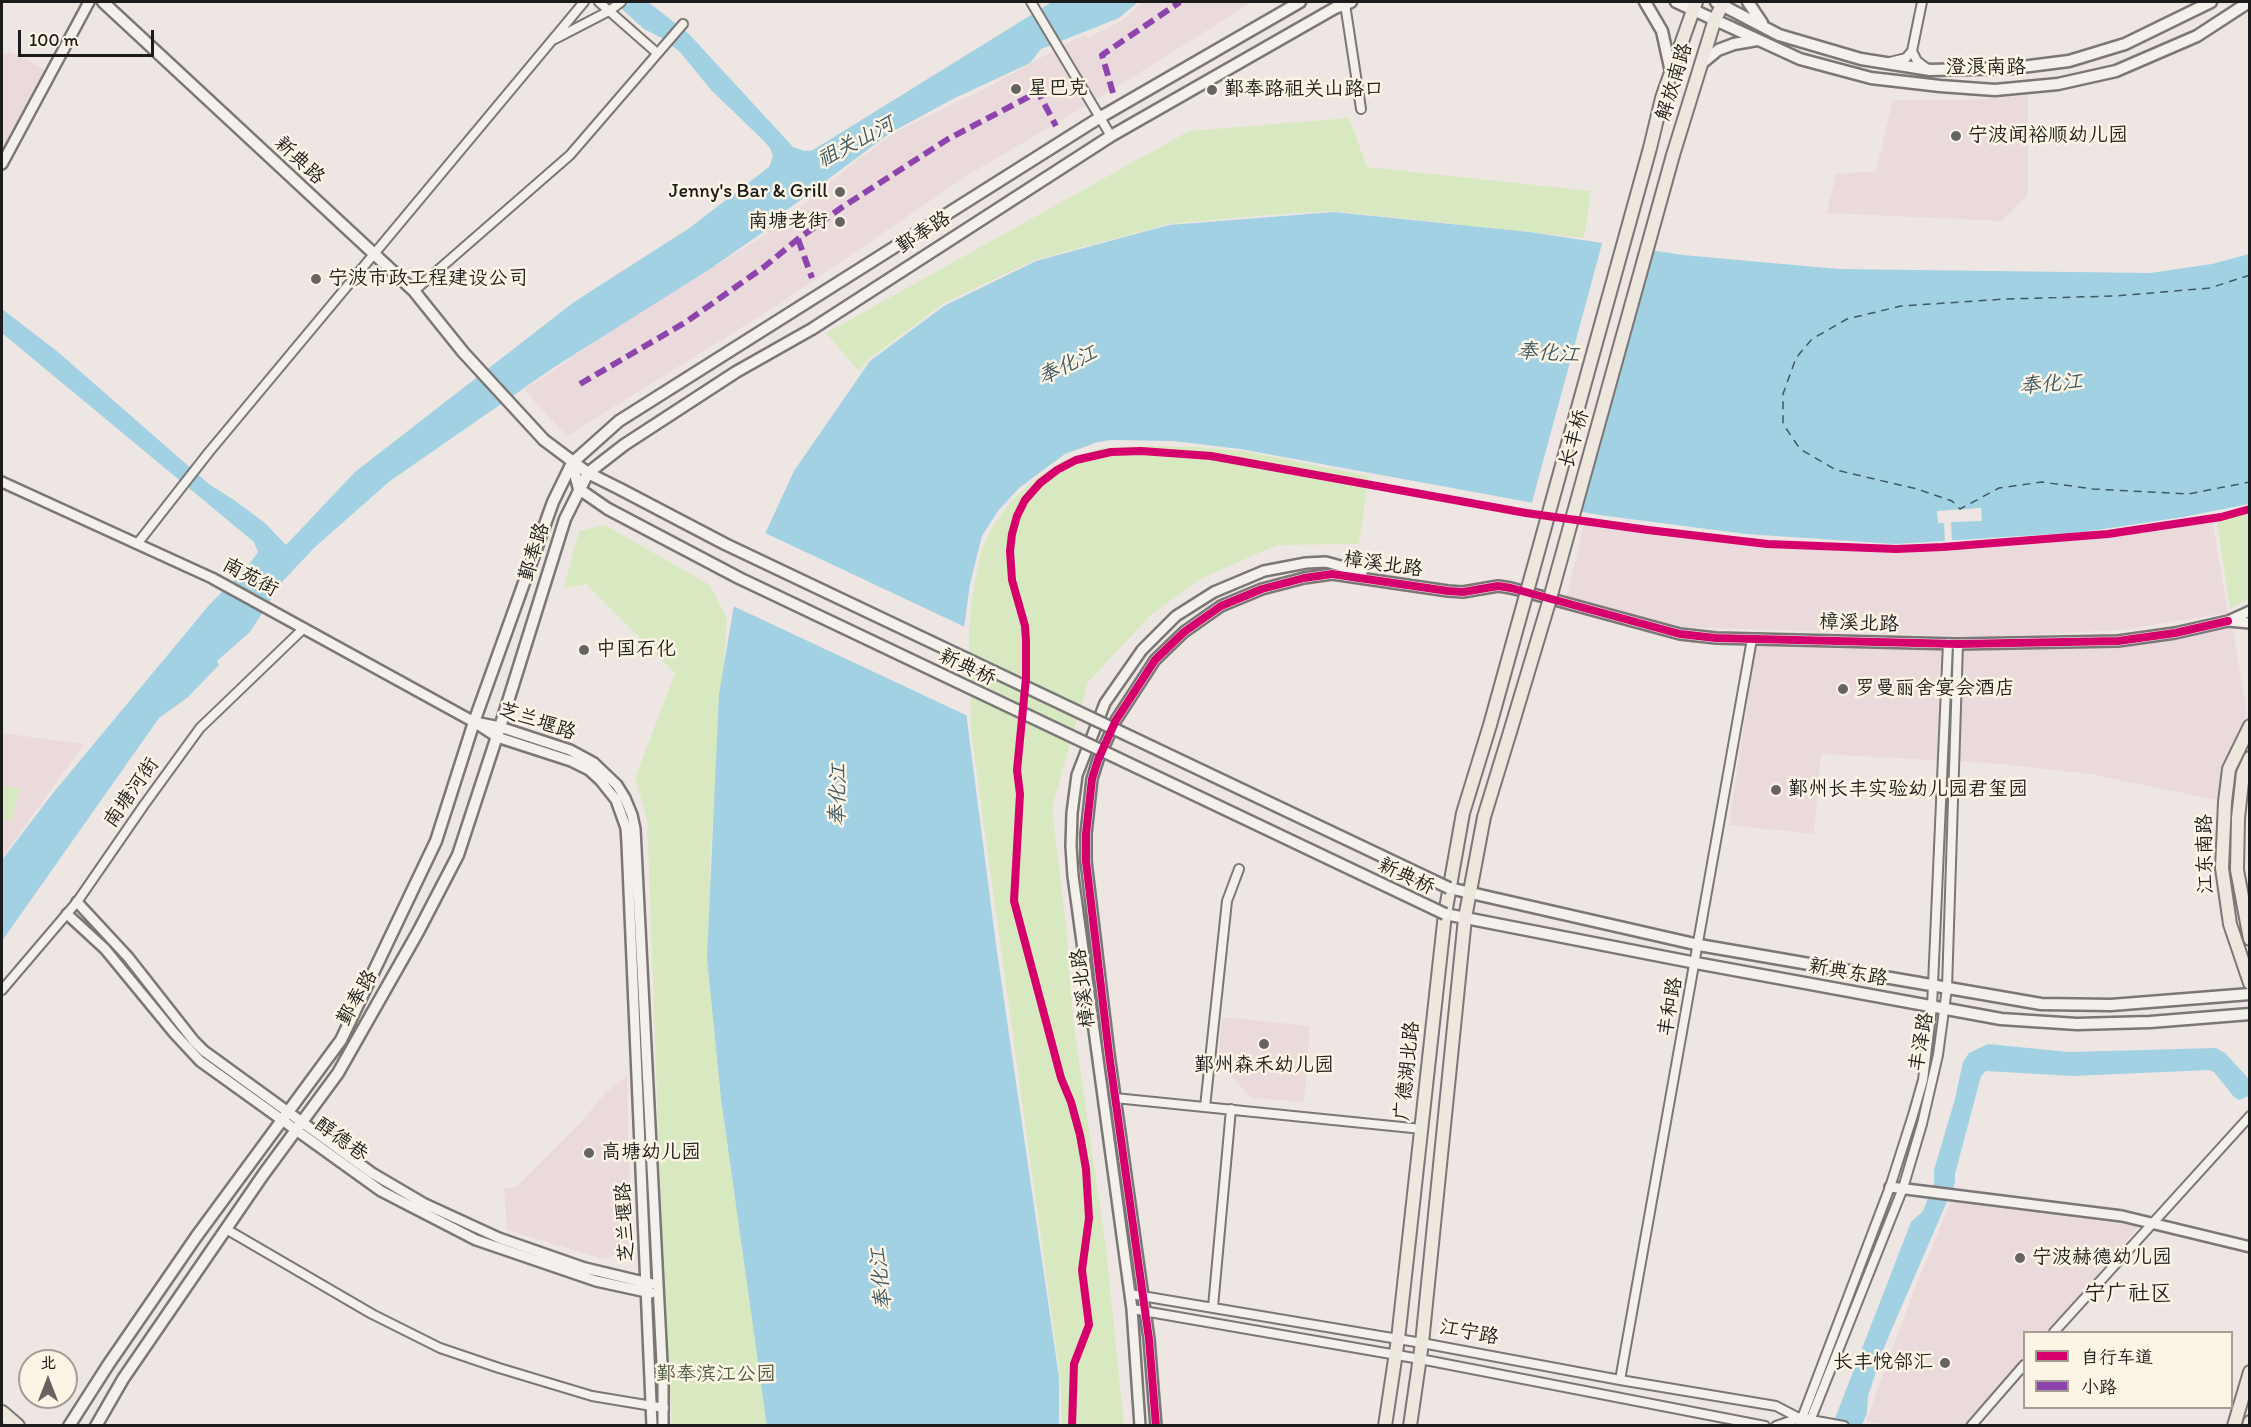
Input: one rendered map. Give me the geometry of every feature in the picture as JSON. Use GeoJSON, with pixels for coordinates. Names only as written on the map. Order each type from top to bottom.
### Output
{"type":"FeatureCollection","features":[{"type":"Feature","properties":{"kind":"main road","name":"新典路"},"geometry":{"type":"LineString","coordinates":[[103,2],[373,256],[414,291],[463,352],[544,440]]}},
{"type":"Feature","properties":{"kind":"main road","name":"鄞奉路"},"geometry":{"type":"LineString","coordinates":[[69,1425],[196,1237],[341,1040],[436,841],[474,722],[553,502],[572,463],[619,420],[1099,118],[1300,2]]}},
{"type":"Feature","properties":{"kind":"main road"},"geometry":{"type":"LineString","coordinates":[[1645,2],[1662,31],[1671,72]]}},
{"type":"Feature","properties":{"kind":"main road"},"geometry":{"type":"LineString","coordinates":[[1676,2],[1694,5],[1715,19],[1721,3]]}},
{"type":"Feature","properties":{"kind":"main road"},"geometry":{"type":"LineString","coordinates":[[1748,2],[1763,26]]}},
{"type":"Feature","properties":{"kind":"main road","name":"澄浪南路"},"geometry":{"type":"LineString","coordinates":[[1721,3],[1779,34],[1851,56],[1930,70],[2014,68],[2069,61],[2125,44],[2211,2]]}},
{"type":"Feature","properties":{"kind":"main road","name":"澄浪南路"},"geometry":{"type":"LineString","coordinates":[[1715,19],[1800,59],[1871,78],[1995,90],[2058,84],[2116,71],[2197,36],[2249,2]]}},
{"type":"Feature","properties":{"kind":"main road","name":"鄞奉路"},"geometry":{"type":"LineString","coordinates":[[96,1425],[123,1378],[299,1125],[338,1073],[453,865],[499,732],[565,519],[588,473],[624,445],[736,372],[812,329],[1111,136],[1348,3]]}},
{"type":"Feature","properties":{"kind":"main road","name":"长丰桥"},"geometry":{"type":"LineString","coordinates":[[1490,725],[1671,72],[1694,5]]}},
{"type":"Feature","properties":{"kind":"main road","name":"解放南路"},"geometry":{"type":"LineString","coordinates":[[1673,155],[1715,19]]}},
{"type":"Feature","properties":{"kind":"main road"},"geometry":{"type":"LineString","coordinates":[[1701,64],[1718,50],[1734,44],[1757,40]]}},
{"type":"Feature","properties":{"kind":"main road","name":"长丰桥"},"geometry":{"type":"LineString","coordinates":[[1510,732],[1549,602],[1673,155]]}},
{"type":"Feature","properties":{"kind":"main road","name":"新典桥"},"geometry":{"type":"LineString","coordinates":[[544,440],[588,473],[725,544],[1449,888]]}},
{"type":"Feature","properties":{"kind":"main road"},"geometry":{"type":"LineString","coordinates":[[572,463],[579,489]]}},
{"type":"Feature","properties":{"kind":"main road","name":"新典桥"},"geometry":{"type":"LineString","coordinates":[[579,489],[608,509],[739,578],[1445,914]]}},
{"type":"Feature","properties":{"kind":"main road","name":"广德湖北路"},"geometry":{"type":"LineString","coordinates":[[1385,1425],[1398,1339],[1445,914],[1464,813],[1490,725]]}},
{"type":"Feature","properties":{"kind":"main road","name":"江东南路"},"geometry":{"type":"LineString","coordinates":[[2250,726],[2229,769],[2222,868],[2230,924],[2250,983]]}},
{"type":"Feature","properties":{"kind":"main road","name":"广德湖北路"},"geometry":{"type":"LineString","coordinates":[[1410,1425],[1422,1343],[1465,918],[1484,817],[1510,732]]}},
{"type":"Feature","properties":{"kind":"main road","name":"江东南路"},"geometry":{"type":"LineString","coordinates":[[2250,758],[2243,773],[2239,807],[2237,870],[2250,939]]}},
{"type":"Feature","properties":{"kind":"main road","name":"新典东路"},"geometry":{"type":"LineString","coordinates":[[1449,888],[1699,945],[1933,986],[2053,1004],[2111,1005],[2250,994]]}},
{"type":"Feature","properties":{"kind":"main road","name":"新典东路"},"geometry":{"type":"LineString","coordinates":[[1445,914],[2001,1019],[2077,1024],[2150,1022],[2250,1014]]}},
{"type":"Feature","properties":{"kind":"main road"},"geometry":{"type":"LineString","coordinates":[[2234,1425],[2250,1372]]}},
{"type":"Feature","properties":{"kind":"street"},"geometry":{"type":"LineString","coordinates":[[2,164],[89,2]]}},
{"type":"Feature","properties":{"kind":"street"},"geometry":{"type":"LineString","coordinates":[[137,544],[196,468],[584,2]]}},
{"type":"Feature","properties":{"kind":"street"},"geometry":{"type":"LineString","coordinates":[[599,2],[615,6],[657,53]]}},
{"type":"Feature","properties":{"kind":"street"},"geometry":{"type":"LineString","coordinates":[[1031,2],[1111,136]]}},
{"type":"Feature","properties":{"kind":"street"},"geometry":{"type":"LineString","coordinates":[[1886,63],[1906,58],[1912,51],[1922,2]]}},
{"type":"Feature","properties":{"kind":"street"},"geometry":{"type":"LineString","coordinates":[[1348,3],[1361,109]]}},
{"type":"Feature","properties":{"kind":"street"},"geometry":{"type":"LineString","coordinates":[[552,40],[615,6]]}},
{"type":"Feature","properties":{"kind":"street"},"geometry":{"type":"LineString","coordinates":[[414,291],[570,155],[683,24]]}},
{"type":"Feature","properties":{"kind":"street"},"geometry":{"type":"LineString","coordinates":[[1912,51],[1917,61],[1930,70]]}},
{"type":"Feature","properties":{"kind":"street","name":"南苑街"},"geometry":{"type":"LineString","coordinates":[[2,483],[213,578],[474,722]]}},
{"type":"Feature","properties":{"kind":"street","name":"樟溪北路"},"geometry":{"type":"LineString","coordinates":[[1140,1425],[1132,1309],[1073,876],[1072,813],[1077,775],[1106,703],[1125,672],[1142,650],[1176,616],[1214,592],[1264,571],[1306,563],[1326,562],[1394,582]]}},
{"type":"Feature","properties":{"kind":"street","name":"樟溪北路"},"geometry":{"type":"LineString","coordinates":[[1156,1425],[1149,1339],[1090,898],[1086,834],[1092,779],[1116,720],[1155,660],[1184,632],[1221,606],[1262,589],[1304,578],[1332,574],[1463,592],[1489,587],[1511,588],[1680,634],[1752,639],[1953,644],[2118,641],[2175,633],[2228,621],[2250,611]]}},
{"type":"Feature","properties":{"kind":"street","name":"樟溪北路"},"geometry":{"type":"LineString","coordinates":[[2228,621],[2250,623]]}},
{"type":"Feature","properties":{"kind":"street","name":"南塘河街"},"geometry":{"type":"LineString","coordinates":[[2,990],[77,902],[200,728],[304,628]]}},
{"type":"Feature","properties":{"kind":"street","name":"丰和路"},"geometry":{"type":"LineString","coordinates":[[1620,1380],[1752,639]]}},
{"type":"Feature","properties":{"kind":"street","name":"丰泽路"},"geometry":{"type":"LineString","coordinates":[[1804,1422],[1890,1186],[1923,1080],[1932,1006],[1953,644]]}},
{"type":"Feature","properties":{"kind":"street","name":"丰泽路"},"geometry":{"type":"LineString","coordinates":[[1804,1422],[1903,1188],[1922,1124],[1938,1055],[1947,988],[1953,644]]}},
{"type":"Feature","properties":{"kind":"street","name":"芝兰堰路"},"geometry":{"type":"LineString","coordinates":[[474,722],[588,770],[608,789],[616,800],[622,815],[627,843],[652,1425]]}},
{"type":"Feature","properties":{"kind":"street","name":"芝兰堰路"},"geometry":{"type":"LineString","coordinates":[[499,732],[570,750],[594,763],[617,785],[632,815],[635,829],[663,1425]]}},
{"type":"Feature","properties":{"kind":"street"},"geometry":{"type":"LineString","coordinates":[[1205,1107],[1227,901],[1239,869]]}},
{"type":"Feature","properties":{"kind":"street","name":"醇德巷"},"geometry":{"type":"LineString","coordinates":[[77,902],[128,957],[194,1041],[284,1115]]}},
{"type":"Feature","properties":{"kind":"street","name":"醇德巷"},"geometry":{"type":"LineString","coordinates":[[67,914],[105,949],[188,1050],[299,1125],[381,1191],[476,1240],[596,1281],[658,1290]]}},
{"type":"Feature","properties":{"kind":"street"},"geometry":{"type":"LineString","coordinates":[[1115,1098],[1422,1129]]}},
{"type":"Feature","properties":{"kind":"street"},"geometry":{"type":"LineString","coordinates":[[1213,1307],[1231,1109]]}},
{"type":"Feature","properties":{"kind":"street"},"geometry":{"type":"LineString","coordinates":[[2055,1331],[2250,1116]]}},
{"type":"Feature","properties":{"kind":"street"},"geometry":{"type":"LineString","coordinates":[[1890,1186],[2122,1216],[2250,1247]]}},
{"type":"Feature","properties":{"kind":"street"},"geometry":{"type":"LineString","coordinates":[[226,1229],[372,1314],[440,1348],[592,1396],[664,1408]]}},
{"type":"Feature","properties":{"kind":"street","name":"江宁路"},"geometry":{"type":"LineString","coordinates":[[1130,1294],[1776,1406],[1804,1422]]}},
{"type":"Feature","properties":{"kind":"street","name":"江宁路"},"geometry":{"type":"LineString","coordinates":[[1132,1309],[1420,1359],[1765,1425]]}},
{"type":"Feature","properties":{"kind":"street"},"geometry":{"type":"LineString","coordinates":[[1971,1425],[2023,1367]]}},
{"type":"Feature","properties":{"kind":"street"},"geometry":{"type":"LineString","coordinates":[[1776,1425],[1825,1422],[1844,1425]]}},
{"type":"Feature","properties":{"kind":"shaded area","name":"南塘老街"},"geometry":{"type":"Polygon","coordinates":[[[1143,2],[1252,2],[1109,92],[968,175],[773,308],[567,436],[524,390],[617,327],[767,234],[861,157],[899,130],[986,88],[1067,43],[1085,35],[1087,38],[1119,22],[1143,2]]]}},
{"type":"Feature","properties":{"kind":"shaded area"},"geometry":{"type":"Polygon","coordinates":[[[11,52],[45,70],[2,150],[2,54],[11,52]]]}},
{"type":"Feature","properties":{"kind":"shaded area","name":"宁波闻裕顺幼儿园"},"geometry":{"type":"Polygon","coordinates":[[[2028,95],[2028,194],[2002,221],[1827,213],[1836,174],[1876,171],[1893,100],[1967,100],[2028,95]]]}},
{"type":"Feature","properties":{"kind":"shaded area"},"geometry":{"type":"Polygon","coordinates":[[[1586,517],[1742,537],[1899,546],[2090,535],[2212,518],[2228,613],[2120,630],[1986,637],[1683,627],[1566,598],[1586,517]]]}},
{"type":"Feature","properties":{"kind":"shaded area"},"geometry":{"type":"Polygon","coordinates":[[[2232,626],[2247,713],[2227,762],[2218,800],[2090,774],[2002,764],[1821,754],[1814,834],[1729,825],[1756,644],[1961,650],[2121,646],[2232,626]]]}},
{"type":"Feature","properties":{"kind":"shaded area"},"geometry":{"type":"Polygon","coordinates":[[[2,733],[84,744],[2,858],[2,733]]]}},
{"type":"Feature","properties":{"kind":"shaded area","name":"鄞州森禾幼儿园"},"geometry":{"type":"Polygon","coordinates":[[[1222,1017],[1310,1026],[1304,1102],[1252,1098],[1218,1063],[1222,1017]]]}},
{"type":"Feature","properties":{"kind":"shaded area","name":"高塘幼儿园"},"geometry":{"type":"Polygon","coordinates":[[[627,1076],[631,1241],[624,1252],[603,1259],[507,1230],[504,1189],[516,1187],[583,1120],[606,1092],[627,1076]]]}},
{"type":"Feature","properties":{"kind":"shaded area"},"geometry":{"type":"Polygon","coordinates":[[[1951,1202],[2139,1226],[2049,1331],[2023,1331],[2023,1360],[1963,1425],[1892,1425],[1866,1421],[1914,1290],[1951,1202]]]}},
{"type":"Feature","properties":{"kind":"green space"},"geometry":{"type":"Polygon","coordinates":[[[1349,118],[1367,167],[1591,191],[1584,238],[1335,211],[1169,224],[1035,260],[944,303],[868,360],[859,371],[826,333],[1189,131],[1349,118]]]}},
{"type":"Feature","properties":{"kind":"green space"},"geometry":{"type":"Polygon","coordinates":[[[1144,446],[1242,451],[1369,476],[1359,544],[1277,545],[1202,578],[1152,614],[1088,682],[1052,807],[1066,925],[1073,1019],[1106,1248],[1124,1425],[1062,1426],[1060,1376],[971,732],[969,630],[972,597],[981,551],[993,526],[1011,502],[1034,480],[1062,461],[1100,448],[1144,446]]]}},
{"type":"Feature","properties":{"kind":"green space"},"geometry":{"type":"Polygon","coordinates":[[[2249,507],[2249,599],[2230,609],[2216,516],[2249,507]]]}},
{"type":"Feature","properties":{"kind":"green space","name":"鄞奉滨江公园"},"geometry":{"type":"Polygon","coordinates":[[[605,525],[710,585],[727,619],[710,863],[713,999],[769,1425],[672,1425],[664,1286],[647,819],[635,778],[675,673],[586,584],[564,588],[579,531],[605,525]]]}},
{"type":"Feature","properties":{"kind":"green space"},"geometry":{"type":"Polygon","coordinates":[[[2,785],[20,789],[12,822],[2,819],[2,785]]]}},
{"type":"Feature","properties":{"kind":"water","name":"祖关山河"},"geometry":{"type":"Polygon","coordinates":[[[614,2],[648,2],[689,34],[793,147],[805,151],[813,150],[1052,2],[1138,2],[1119,18],[1041,49],[1030,63],[955,98],[890,133],[787,210],[782,219],[710,269],[553,368],[390,481],[315,547],[283,581],[250,632],[217,661],[219,665],[187,698],[159,718],[2,941],[2,860],[53,793],[210,604],[248,566],[258,552],[254,542],[2,333],[2,309],[58,352],[209,484],[265,523],[286,545],[355,472],[574,302],[688,229],[769,167],[773,156],[764,141],[711,90],[680,52],[662,38],[644,29],[614,2]]]}},
{"type":"Feature","properties":{"kind":"water","name":"奉化江"},"geometry":{"type":"Polygon","coordinates":[[[1334,212],[1529,232],[1683,255],[1838,269],[2150,273],[2212,264],[2249,254],[2249,504],[2084,532],[1895,544],[1746,534],[1599,515],[1240,449],[1173,441],[1112,440],[1098,442],[1065,454],[1019,488],[998,511],[982,536],[970,584],[964,628],[963,660],[967,720],[997,952],[1059,1377],[1059,1425],[767,1426],[721,1098],[707,958],[719,694],[735,599],[794,471],[870,361],[944,306],[1036,261],[1169,225],[1334,212]]]}},
{"type":"Feature","properties":{"kind":"water"},"geometry":{"type":"Polygon","coordinates":[[[1988,1044],[2069,1052],[2216,1048],[2225,1053],[2249,1079],[2249,1096],[2239,1100],[2234,1097],[2214,1072],[2209,1070],[2073,1076],[1986,1071],[1981,1076],[1955,1174],[1955,1183],[1885,1345],[1868,1396],[1867,1413],[1862,1425],[1832,1426],[1911,1222],[1923,1211],[1934,1183],[1934,1170],[1955,1099],[1963,1062],[1969,1053],[1988,1044]]]}},
{"type":"Feature","properties":{"kind":"pier"},"geometry":{"type":"Polygon","coordinates":[[[1603,240],[1654,247],[1581,515],[1531,506],[1603,240]]]}},
{"type":"Feature","properties":{"kind":"pier"},"geometry":{"type":"Polygon","coordinates":[[[1981,508],[1982,521],[1951,522],[1952,543],[1945,543],[1944,523],[1938,523],[1937,511],[1981,508]]]}},
{"type":"Feature","properties":{"kind":"pier"},"geometry":{"type":"Polygon","coordinates":[[[763,532],[967,628],[970,717],[731,605],[732,598],[763,532]]]}},
{"type":"Feature","properties":{"kind":"ferry route"},"geometry":{"type":"LineString","coordinates":[[2250,275],[2210,288],[2116,296],[2006,299],[1901,306],[1847,319],[1812,339],[1796,358],[1783,394],[1783,424],[1800,449],[1836,470],[1917,489],[1952,501],[1960,509],[1999,488],[2042,482],[2093,489],[2188,494],[2250,482]]}},
{"type":"Feature","properties":{"kind":"marked path"},"geometry":{"type":"LineString","coordinates":[[1113,93],[1102,55],[1180,2]]}},
{"type":"Feature","properties":{"kind":"marked path"},"geometry":{"type":"LineString","coordinates":[[580,384],[686,322],[764,267],[841,208],[948,139],[1038,92],[1056,126]]}},
{"type":"Feature","properties":{"kind":"marked path"},"geometry":{"type":"LineString","coordinates":[[798,239],[812,278]]}},
{"type":"Feature","properties":{"kind":"cycle path"},"geometry":{"type":"LineString","coordinates":[[1072,1426],[1074,1364],[1089,1325],[1082,1270],[1089,1218],[1086,1169],[1080,1135],[1071,1102],[1061,1078],[1014,901],[1020,794],[1017,770],[1026,678],[1026,640],[1025,626],[1012,580],[1010,551],[1017,516],[1025,500],[1040,483],[1057,470],[1076,460],[1111,452],[1141,451],[1211,456],[1526,513],[1648,530],[1767,544],[1896,549],[2108,534],[2221,517],[2250,509]]}},
{"type":"Feature","properties":{"kind":"cycle path"},"geometry":{"type":"LineString","coordinates":[[1156,1426],[1149,1339],[1109,1054],[1086,861],[1086,834],[1092,779],[1116,720],[1155,660],[1184,632],[1221,606],[1262,589],[1304,578],[1332,574],[1448,591],[1463,592],[1498,586],[1511,588],[1680,634],[1716,638],[1958,644],[2118,641],[2175,633],[2228,621]]}},
{"type":"Feature","properties":{"kind":"place","name":"星巴克"},"geometry":{"type":"Point","coordinates":[1016,89]}},
{"type":"Feature","properties":{"kind":"place","name":"鄞奉路祖关山路口"},"geometry":{"type":"Point","coordinates":[1212,90]}},
{"type":"Feature","properties":{"kind":"place","name":"宁波闻裕顺幼儿园"},"geometry":{"type":"Point","coordinates":[1956,136]}},
{"type":"Feature","properties":{"kind":"place","name":"Jenny's Bar & Grill"},"geometry":{"type":"Point","coordinates":[840,192]}},
{"type":"Feature","properties":{"kind":"place","name":"南塘老街"},"geometry":{"type":"Point","coordinates":[840,222]}},
{"type":"Feature","properties":{"kind":"place","name":"宁波市政工程建设公司"},"geometry":{"type":"Point","coordinates":[316,279]}},
{"type":"Feature","properties":{"kind":"place","name":"中国石化"},"geometry":{"type":"Point","coordinates":[584,650]}},
{"type":"Feature","properties":{"kind":"place","name":"罗曼丽舍宴会酒店"},"geometry":{"type":"Point","coordinates":[1843,689]}},
{"type":"Feature","properties":{"kind":"place","name":"鄞州长丰实验幼儿园君玺园"},"geometry":{"type":"Point","coordinates":[1776,790]}},
{"type":"Feature","properties":{"kind":"place","name":"鄞州森禾幼儿园"},"geometry":{"type":"Point","coordinates":[1264,1044]}},
{"type":"Feature","properties":{"kind":"place","name":"高塘幼儿园"},"geometry":{"type":"Point","coordinates":[589,1153]}},
{"type":"Feature","properties":{"kind":"place","name":"宁波赫德幼儿园"},"geometry":{"type":"Point","coordinates":[2020,1258]}},
{"type":"Feature","properties":{"kind":"place","name":"长丰悦邻汇"},"geometry":{"type":"Point","coordinates":[1945,1363]}},
{"type":"Feature","properties":{"kind":"district","name":"宁广社区"},"geometry":{"type":"Point","coordinates":[2128,1294]}}]}
